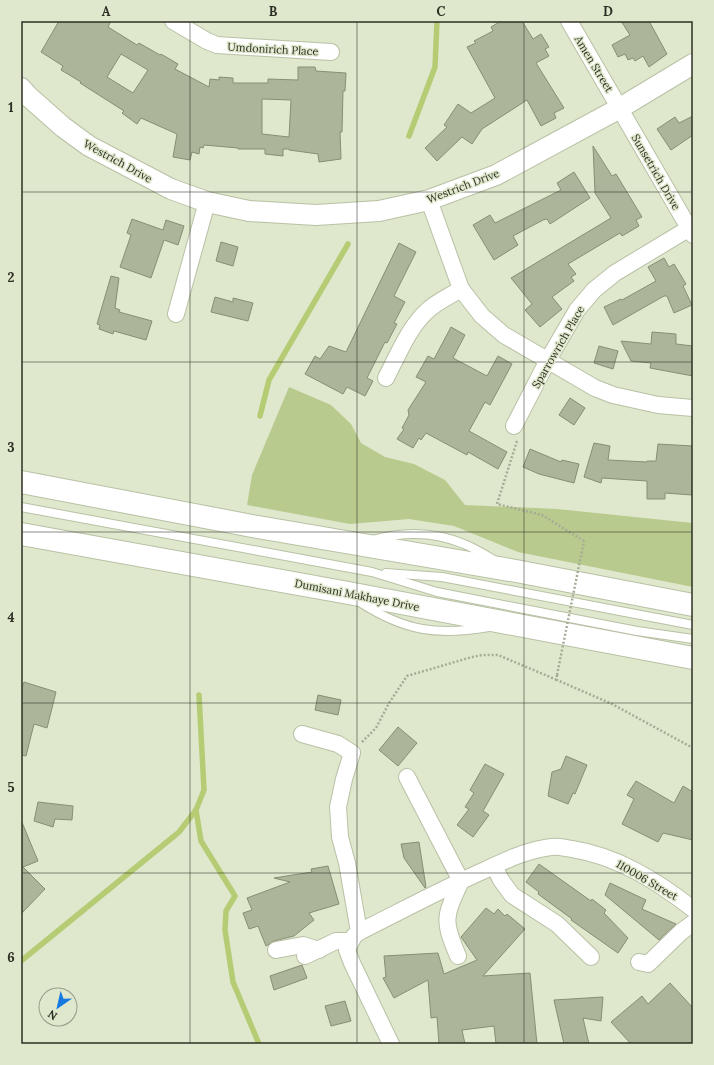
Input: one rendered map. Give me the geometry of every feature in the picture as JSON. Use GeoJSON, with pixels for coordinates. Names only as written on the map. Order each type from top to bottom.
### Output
{"type":"FeatureCollection","features":[{"type":"Feature","properties":{"kind":"main road"},"geometry":{"type":"LineString","coordinates":[[21,470],[124,501]]}},
{"type":"Feature","properties":{"kind":"main road"},"geometry":{"type":"LineString","coordinates":[[21,482],[252,526],[516,571],[693,605]]}},
{"type":"Feature","properties":{"kind":"main road","name":"Dumisani Makhaye Drive"},"geometry":{"type":"LineString","coordinates":[[21,534],[343,592],[693,658]]}},
{"type":"Feature","properties":{"kind":"street","name":"Umdonirich Place"},"geometry":{"type":"LineString","coordinates":[[173,21],[217,46],[330,52]]}},
{"type":"Feature","properties":{"kind":"street","name":"Amen Street"},"geometry":{"type":"LineString","coordinates":[[569,21],[620,108]]}},
{"type":"Feature","properties":{"kind":"street","name":"Westrich Drive"},"geometry":{"type":"LineString","coordinates":[[21,88],[63,127],[89,146],[171,189],[207,202],[249,211],[316,215],[378,211],[429,200],[496,175],[620,108],[693,64]]}},
{"type":"Feature","properties":{"kind":"street","name":"Sunsetrich Drive"},"geometry":{"type":"LineString","coordinates":[[620,108],[692,230]]}},
{"type":"Feature","properties":{"kind":"street"},"geometry":{"type":"LineString","coordinates":[[429,200],[461,289],[482,316],[492,326],[504,335],[595,388],[613,396],[658,405],[693,408]]}},
{"type":"Feature","properties":{"kind":"street"},"geometry":{"type":"LineString","coordinates":[[176,314],[207,202]]}},
{"type":"Feature","properties":{"kind":"street","name":"Sparrowrich Place"},"geometry":{"type":"LineString","coordinates":[[514,426],[548,360],[577,310],[594,290],[615,273],[692,230]]}},
{"type":"Feature","properties":{"kind":"street"},"geometry":{"type":"LineString","coordinates":[[386,378],[412,330],[427,310],[461,289]]}},
{"type":"Feature","properties":{"kind":"street"},"geometry":{"type":"LineString","coordinates":[[302,734],[338,744],[352,753],[344,779],[338,807],[340,837],[347,863],[355,936],[347,950],[391,1044]]}},
{"type":"Feature","properties":{"kind":"street"},"geometry":{"type":"LineString","coordinates":[[407,777],[461,880],[448,911],[447,923],[450,937],[458,956]]}},
{"type":"Feature","properties":{"kind":"street","name":"110006 Street"},"geometry":{"type":"LineString","coordinates":[[355,936],[461,880],[526,852],[552,846],[582,851],[610,859],[634,869],[672,893],[693,909]]}},
{"type":"Feature","properties":{"kind":"street"},"geometry":{"type":"LineString","coordinates":[[494,866],[501,880],[512,895],[557,924],[591,957]]}},
{"type":"Feature","properties":{"kind":"street"},"geometry":{"type":"LineString","coordinates":[[639,962],[648,964],[693,923]]}},
{"type":"Feature","properties":{"kind":"street"},"geometry":{"type":"LineString","coordinates":[[276,950],[302,945],[312,953],[336,941],[355,936]]}},
{"type":"Feature","properties":{"kind":"lane"},"geometry":{"type":"LineString","coordinates":[[21,507],[372,572],[442,577],[693,625]]}},
{"type":"Feature","properties":{"kind":"lane"},"geometry":{"type":"LineString","coordinates":[[372,572],[437,592],[637,631],[693,639]]}},
{"type":"Feature","properties":{"kind":"path"},"geometry":{"type":"LineString","coordinates":[[514,426],[518,439],[497,504],[542,516],[584,541],[557,680]]}},
{"type":"Feature","properties":{"kind":"path"},"geometry":{"type":"LineString","coordinates":[[352,753],[376,728],[389,703],[408,676],[472,657],[498,654],[612,704],[693,748]]}},
{"type":"Feature","properties":{"kind":"green space"},"geometry":{"type":"Polygon","coordinates":[[[289,387],[331,405],[351,424],[361,443],[385,457],[414,464],[445,480],[465,505],[557,509],[693,523],[693,587],[518,552],[454,526],[409,519],[350,524],[247,505],[252,475],[289,387]]]}},
{"type":"Feature","properties":{"kind":"building"},"geometry":{"type":"Polygon","coordinates":[[[59,21],[111,21],[108,27],[137,45],[139,43],[178,64],[175,69],[209,87],[210,79],[219,80],[219,77],[233,78],[233,83],[268,83],[268,79],[298,80],[298,67],[315,67],[316,71],[346,73],[345,91],[343,91],[342,132],[340,132],[341,159],[319,162],[318,154],[289,149],[283,149],[283,156],[265,154],[265,149],[238,149],[204,145],[203,148],[200,147],[199,154],[192,152],[190,160],[173,157],[177,134],[141,118],[137,124],[122,113],[124,111],[61,70],[63,66],[41,52],[59,21]],[[121,54],[107,77],[133,93],[148,70],[121,54]],[[262,99],[262,134],[289,137],[291,100],[262,99]]]}},
{"type":"Feature","properties":{"kind":"building"},"geometry":{"type":"Polygon","coordinates":[[[501,21],[522,21],[533,39],[541,34],[549,47],[545,49],[549,56],[536,63],[564,108],[554,113],[556,118],[541,126],[527,100],[482,129],[472,144],[462,137],[437,161],[425,148],[447,127],[444,125],[458,104],[471,113],[495,98],[467,47],[476,43],[474,41],[493,31],[491,27],[501,21]]]}},
{"type":"Feature","properties":{"kind":"building"},"geometry":{"type":"Polygon","coordinates":[[[621,21],[649,21],[667,54],[649,67],[643,56],[635,61],[633,58],[628,60],[625,54],[618,57],[612,45],[630,35],[621,21]]]}},
{"type":"Feature","properties":{"kind":"building"},"geometry":{"type":"Polygon","coordinates":[[[693,116],[693,135],[671,150],[657,129],[675,117],[679,123],[693,116]]]}},
{"type":"Feature","properties":{"kind":"building"},"geometry":{"type":"Polygon","coordinates":[[[593,146],[612,176],[616,174],[642,217],[636,220],[639,226],[622,236],[620,233],[568,264],[576,274],[571,277],[574,281],[552,297],[562,309],[540,327],[525,310],[532,304],[511,278],[611,218],[595,193],[593,146]]]}},
{"type":"Feature","properties":{"kind":"building"},"geometry":{"type":"Polygon","coordinates":[[[574,172],[590,198],[550,224],[547,219],[543,220],[513,236],[518,245],[494,260],[473,225],[490,215],[495,223],[561,190],[557,183],[574,172]]]}},
{"type":"Feature","properties":{"kind":"building"},"geometry":{"type":"Polygon","coordinates":[[[132,219],[163,230],[166,220],[184,226],[178,245],[164,240],[151,278],[120,267],[131,235],[127,233],[132,219]]]}},
{"type":"Feature","properties":{"kind":"building"},"geometry":{"type":"Polygon","coordinates":[[[221,242],[238,247],[233,266],[216,261],[221,242]]]}},
{"type":"Feature","properties":{"kind":"building"},"geometry":{"type":"Polygon","coordinates":[[[399,243],[416,252],[394,296],[405,302],[394,323],[397,324],[387,343],[385,342],[367,378],[373,381],[365,396],[347,387],[343,394],[305,374],[315,356],[320,359],[329,346],[346,352],[399,243]]]}},
{"type":"Feature","properties":{"kind":"building"},"geometry":{"type":"Polygon","coordinates":[[[664,258],[669,267],[674,264],[686,284],[683,286],[692,305],[674,313],[667,296],[664,296],[613,325],[604,307],[621,299],[622,300],[656,281],[648,267],[664,258]]]}},
{"type":"Feature","properties":{"kind":"building"},"geometry":{"type":"Polygon","coordinates":[[[111,276],[119,278],[115,308],[120,310],[119,312],[152,321],[146,340],[114,331],[113,334],[99,329],[100,325],[97,324],[111,276]]]}},
{"type":"Feature","properties":{"kind":"building"},"geometry":{"type":"Polygon","coordinates":[[[215,297],[233,302],[233,298],[253,303],[248,321],[211,312],[215,297]]]}},
{"type":"Feature","properties":{"kind":"building"},"geometry":{"type":"Polygon","coordinates":[[[451,327],[465,335],[453,358],[487,376],[498,356],[512,364],[490,405],[485,402],[469,431],[507,452],[498,469],[468,452],[467,455],[426,433],[421,440],[419,438],[413,448],[397,439],[404,429],[402,428],[409,415],[408,410],[426,382],[416,377],[428,356],[434,359],[451,327]]]}},
{"type":"Feature","properties":{"kind":"building"},"geometry":{"type":"Polygon","coordinates":[[[652,332],[676,334],[676,344],[693,346],[693,376],[650,368],[651,363],[631,361],[621,341],[651,344],[652,332]]]}},
{"type":"Feature","properties":{"kind":"building"},"geometry":{"type":"Polygon","coordinates":[[[599,346],[618,351],[613,369],[594,363],[599,346]]]}},
{"type":"Feature","properties":{"kind":"building"},"geometry":{"type":"Polygon","coordinates":[[[570,398],[585,408],[574,425],[559,415],[570,398]]]}},
{"type":"Feature","properties":{"kind":"building"},"geometry":{"type":"Polygon","coordinates":[[[594,443],[610,446],[608,460],[647,462],[656,461],[658,444],[693,446],[692,495],[665,493],[665,499],[647,499],[647,481],[602,478],[601,483],[584,477],[594,443]]]}},
{"type":"Feature","properties":{"kind":"building"},"geometry":{"type":"Polygon","coordinates":[[[530,449],[561,462],[562,460],[579,464],[574,483],[539,474],[523,467],[530,449]]]}},
{"type":"Feature","properties":{"kind":"building"},"geometry":{"type":"Polygon","coordinates":[[[24,682],[56,692],[47,728],[34,724],[26,756],[21,755],[21,690],[24,682]]]}},
{"type":"Feature","properties":{"kind":"building"},"geometry":{"type":"Polygon","coordinates":[[[318,695],[341,700],[338,715],[315,710],[318,695]]]}},
{"type":"Feature","properties":{"kind":"building"},"geometry":{"type":"Polygon","coordinates":[[[398,727],[417,743],[398,766],[379,750],[398,727]]]}},
{"type":"Feature","properties":{"kind":"building"},"geometry":{"type":"Polygon","coordinates":[[[566,756],[587,765],[575,794],[573,793],[568,804],[548,796],[552,772],[561,769],[566,756]]]}},
{"type":"Feature","properties":{"kind":"building"},"geometry":{"type":"Polygon","coordinates":[[[485,764],[504,774],[483,811],[489,815],[473,837],[457,825],[469,809],[465,807],[474,793],[470,790],[485,764]]]}},
{"type":"Feature","properties":{"kind":"building"},"geometry":{"type":"Polygon","coordinates":[[[636,781],[674,803],[683,786],[693,792],[693,840],[663,833],[658,842],[622,824],[634,799],[627,795],[636,781]]]}},
{"type":"Feature","properties":{"kind":"building"},"geometry":{"type":"Polygon","coordinates":[[[38,802],[73,806],[72,820],[55,819],[53,827],[34,821],[38,802]]]}},
{"type":"Feature","properties":{"kind":"building"},"geometry":{"type":"Polygon","coordinates":[[[21,820],[38,861],[23,867],[45,889],[21,914],[21,820]]]}},
{"type":"Feature","properties":{"kind":"building"},"geometry":{"type":"Polygon","coordinates":[[[419,842],[425,888],[404,858],[401,844],[419,842]]]}},
{"type":"Feature","properties":{"kind":"building"},"geometry":{"type":"Polygon","coordinates":[[[539,864],[606,910],[604,913],[628,938],[618,953],[571,920],[572,919],[538,894],[539,892],[526,882],[539,864]]]}},
{"type":"Feature","properties":{"kind":"building"},"geometry":{"type":"Polygon","coordinates":[[[328,866],[339,904],[309,913],[314,920],[294,936],[274,941],[266,946],[258,926],[249,929],[243,913],[252,910],[247,898],[290,882],[274,878],[312,872],[311,869],[328,866]]]}},
{"type":"Feature","properties":{"kind":"building"},"geometry":{"type":"Polygon","coordinates":[[[610,883],[646,900],[642,909],[676,924],[659,940],[605,895],[610,883]]]}},
{"type":"Feature","properties":{"kind":"building"},"geometry":{"type":"Polygon","coordinates":[[[486,908],[494,914],[498,909],[505,916],[507,914],[525,929],[483,976],[530,973],[537,1044],[496,1044],[494,1026],[462,1030],[465,1044],[439,1044],[437,1017],[431,1018],[428,980],[394,998],[383,978],[386,977],[384,956],[438,953],[444,974],[477,960],[461,937],[486,908]]]}},
{"type":"Feature","properties":{"kind":"building"},"geometry":{"type":"Polygon","coordinates":[[[302,965],[307,978],[274,990],[270,976],[302,965]]]}},
{"type":"Feature","properties":{"kind":"building"},"geometry":{"type":"Polygon","coordinates":[[[670,983],[693,1008],[693,1044],[631,1044],[611,1022],[642,996],[648,1004],[670,983]]]}},
{"type":"Feature","properties":{"kind":"building"},"geometry":{"type":"Polygon","coordinates":[[[603,997],[601,1021],[583,1018],[589,1044],[564,1044],[554,1000],[603,997]]]}},
{"type":"Feature","properties":{"kind":"building"},"geometry":{"type":"Polygon","coordinates":[[[345,1001],[351,1021],[331,1026],[325,1006],[345,1001]]]}},
{"type":"Feature","properties":{"kind":"waterway"},"geometry":{"type":"LineString","coordinates":[[409,136],[435,67],[437,21]]}},
{"type":"Feature","properties":{"kind":"waterway"},"geometry":{"type":"LineString","coordinates":[[260,416],[269,380],[348,244]]}},
{"type":"Feature","properties":{"kind":"waterway"},"geometry":{"type":"LineString","coordinates":[[21,961],[179,832],[196,810],[204,790],[199,695]]}},
{"type":"Feature","properties":{"kind":"waterway"},"geometry":{"type":"LineString","coordinates":[[196,810],[201,841],[235,896],[226,911],[225,930],[233,982],[259,1044]]}}]}
